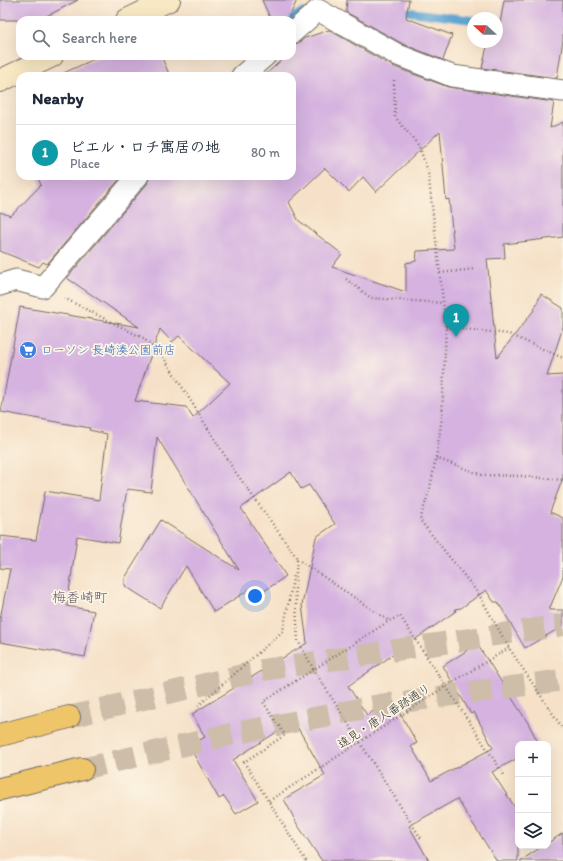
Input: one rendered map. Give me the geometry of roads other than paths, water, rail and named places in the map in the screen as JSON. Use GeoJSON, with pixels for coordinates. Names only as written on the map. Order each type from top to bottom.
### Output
{"type":"FeatureCollection","features":[{"type":"Feature","properties":{"kind":"highway"},"geometry":{"type":"LineString","coordinates":[[0,735],[70,717]]}},
{"type":"Feature","properties":{"kind":"highway"},"geometry":{"type":"LineString","coordinates":[[0,789],[82,769]]}},
{"type":"Feature","properties":{"kind":"street"},"geometry":{"type":"LineString","coordinates":[[135,16],[169,0]]}},
{"type":"Feature","properties":{"kind":"street"},"geometry":{"type":"LineString","coordinates":[[296,29],[318,5],[398,56],[452,76],[563,90]]}},
{"type":"Feature","properties":{"kind":"street"},"geometry":{"type":"LineString","coordinates":[[19,72],[44,60]]}},
{"type":"Feature","properties":{"kind":"street"},"geometry":{"type":"LineString","coordinates":[[247,72],[260,60]]}},
{"type":"Feature","properties":{"kind":"street"},"geometry":{"type":"LineString","coordinates":[[0,81],[16,73]]}},
{"type":"Feature","properties":{"kind":"street"},"geometry":{"type":"LineString","coordinates":[[0,285],[16,280],[42,287],[135,180]]}},
{"type":"Feature","properties":{"kind":"waterway"},"geometry":{"type":"LineString","coordinates":[[296,16],[302,12]]}},
{"type":"Feature","properties":{"kind":"waterway"},"geometry":{"type":"LineString","coordinates":[[410,12],[467,19]]}},
{"type":"Feature","properties":{"kind":"waterway"},"geometry":{"type":"LineString","coordinates":[[503,25],[511,26]]}},
{"type":"Feature","properties":{"kind":"tunnel"},"geometry":{"type":"LineString","coordinates":[[69,717],[263,670],[563,625]]}},
{"type":"Feature","properties":{"kind":"tunnel"},"geometry":{"type":"LineString","coordinates":[[82,769],[232,734],[380,705],[563,680]]}},
{"type":"Feature","properties":{"kind":"place","name":"ピエル・ロチ寓居の地"},"geometry":{"type":"Point","coordinates":[456,337]}},
{"type":"Feature","properties":{"kind":"place","name":"ローソン 長崎湊公園前店"},"geometry":{"type":"Point","coordinates":[28,350]}},
{"type":"Feature","properties":{"kind":"district","name":"梅香崎町"},"geometry":{"type":"Point","coordinates":[80,597]}}]}
